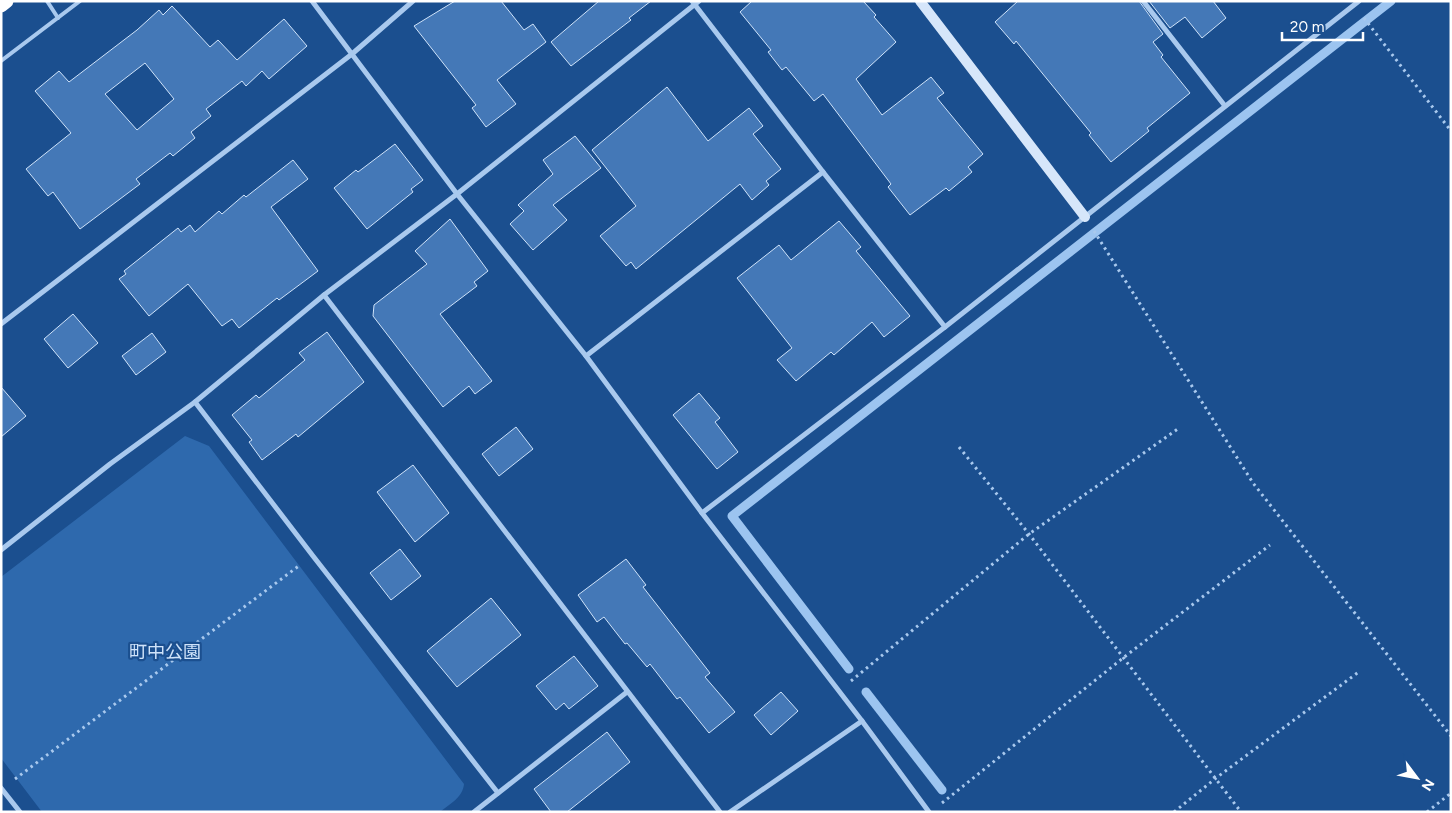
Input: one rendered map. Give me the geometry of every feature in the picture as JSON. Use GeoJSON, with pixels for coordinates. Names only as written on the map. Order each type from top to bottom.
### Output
{"type":"FeatureCollection","features":[{"type":"Feature","properties":{"kind":"highway"},"geometry":{"type":"LineString","coordinates":[[1,5],[6,1]]}},
{"type":"Feature","properties":{"kind":"street"},"geometry":{"type":"LineString","coordinates":[[312,1],[457,194],[586,356],[702,513],[862,721],[929,812]]}},
{"type":"Feature","properties":{"kind":"street"},"geometry":{"type":"LineString","coordinates":[[1,324],[352,54],[413,1]]}},
{"type":"Feature","properties":{"kind":"street"},"geometry":{"type":"LineString","coordinates":[[920,1],[1085,217]]}},
{"type":"Feature","properties":{"kind":"street"},"geometry":{"type":"LineString","coordinates":[[1143,1],[1225,106]]}},
{"type":"Feature","properties":{"kind":"street"},"geometry":{"type":"LineString","coordinates":[[1,550],[110,464],[195,402],[324,295],[457,194],[695,2],[823,172],[945,327]]}},
{"type":"Feature","properties":{"kind":"street"},"geometry":{"type":"LineString","coordinates":[[702,513],[945,327],[1356,3]]}},
{"type":"Feature","properties":{"kind":"street"},"geometry":{"type":"LineString","coordinates":[[586,356],[823,172]]}},
{"type":"Feature","properties":{"kind":"street"},"geometry":{"type":"LineString","coordinates":[[324,295],[720,812]]}},
{"type":"Feature","properties":{"kind":"street"},"geometry":{"type":"LineString","coordinates":[[195,402],[498,793]]}},
{"type":"Feature","properties":{"kind":"street"},"geometry":{"type":"LineString","coordinates":[[474,812],[627,692]]}},
{"type":"Feature","properties":{"kind":"street"},"geometry":{"type":"LineString","coordinates":[[730,812],[862,721]]}},
{"type":"Feature","properties":{"kind":"street"},"geometry":{"type":"LineString","coordinates":[[2,788],[20,812]]}},
{"type":"Feature","properties":{"kind":"lane"},"geometry":{"type":"LineString","coordinates":[[47,1],[58,18]]}},
{"type":"Feature","properties":{"kind":"lane"},"geometry":{"type":"LineString","coordinates":[[1,61],[80,1]]}},
{"type":"Feature","properties":{"kind":"path"},"geometry":{"type":"LineString","coordinates":[[1356,3],[1451,131]]}},
{"type":"Feature","properties":{"kind":"path"},"geometry":{"type":"LineString","coordinates":[[1085,217],[1252,484],[1451,736]]}},
{"type":"Feature","properties":{"kind":"path"},"geometry":{"type":"LineString","coordinates":[[838,690],[863,672],[1029,534],[1178,428]]}},
{"type":"Feature","properties":{"kind":"path"},"geometry":{"type":"LineString","coordinates":[[959,447],[1029,534],[1241,812]]}},
{"type":"Feature","properties":{"kind":"path"},"geometry":{"type":"LineString","coordinates":[[940,806],[1123,658],[1270,545]]}},
{"type":"Feature","properties":{"kind":"path"},"geometry":{"type":"LineString","coordinates":[[2,788],[313,556]]}},
{"type":"Feature","properties":{"kind":"path"},"geometry":{"type":"LineString","coordinates":[[1174,812],[1216,778],[1360,671]]}},
{"type":"Feature","properties":{"kind":"path"},"geometry":{"type":"LineString","coordinates":[[1427,812],[1451,793]]}},
{"type":"Feature","properties":{"kind":"green space","name":"町中公園"},"geometry":{"type":"Polygon","coordinates":[[[185,436],[209,446],[464,784],[459,796],[440,812],[42,812],[1,758],[1,577],[185,436]]]}},
{"type":"Feature","properties":{"kind":"building"},"geometry":{"type":"Polygon","coordinates":[[[455,1],[501,1],[524,30],[533,24],[546,42],[497,80],[516,104],[486,127],[472,108],[476,105],[414,26],[455,1]]]}},
{"type":"Feature","properties":{"kind":"building"},"geometry":{"type":"Polygon","coordinates":[[[599,1],[651,1],[629,18],[631,20],[571,66],[551,42],[599,1]]]}},
{"type":"Feature","properties":{"kind":"building"},"geometry":{"type":"Polygon","coordinates":[[[752,1],[863,1],[896,42],[856,79],[882,115],[931,77],[944,93],[937,98],[983,154],[968,167],[972,172],[949,191],[946,188],[910,215],[888,187],[891,184],[823,94],[814,101],[786,67],[782,70],[768,52],[771,50],[740,12],[752,1]]]}},
{"type":"Feature","properties":{"kind":"building"},"geometry":{"type":"Polygon","coordinates":[[[1018,1],[1139,1],[1163,34],[1153,42],[1163,55],[1161,57],[1190,93],[1147,128],[1149,131],[1111,162],[1089,135],[1091,133],[1016,41],[1014,44],[995,22],[1018,1]]]}},
{"type":"Feature","properties":{"kind":"building"},"geometry":{"type":"Polygon","coordinates":[[[1149,1],[1213,1],[1226,18],[1202,38],[1185,17],[1170,28],[1149,1]]]}},
{"type":"Feature","properties":{"kind":"building"},"geometry":{"type":"Polygon","coordinates":[[[172,6],[210,47],[218,40],[237,60],[284,19],[307,46],[269,79],[262,71],[246,86],[242,81],[206,109],[211,116],[191,132],[195,138],[173,156],[170,153],[136,179],[140,184],[80,229],[53,192],[48,196],[26,169],[71,133],[35,91],[59,71],[69,82],[137,30],[159,10],[163,15],[172,6]],[[145,63],[105,94],[137,130],[174,99],[145,63]]]}},
{"type":"Feature","properties":{"kind":"building"},"geometry":{"type":"Polygon","coordinates":[[[667,87],[708,141],[749,108],[763,126],[753,134],[781,169],[766,181],[769,185],[752,200],[740,184],[636,269],[631,262],[626,266],[600,236],[636,206],[592,150],[667,87]]]}},
{"type":"Feature","properties":{"kind":"building"},"geometry":{"type":"Polygon","coordinates":[[[575,136],[601,168],[553,205],[567,220],[533,250],[510,224],[524,211],[518,205],[553,174],[543,160],[575,136]]]}},
{"type":"Feature","properties":{"kind":"building"},"geometry":{"type":"Polygon","coordinates":[[[395,144],[423,180],[411,189],[413,192],[367,229],[334,188],[356,170],[358,172],[395,144]]]}},
{"type":"Feature","properties":{"kind":"building"},"geometry":{"type":"Polygon","coordinates":[[[293,160],[308,179],[271,207],[318,271],[279,300],[277,298],[239,328],[232,319],[222,326],[188,284],[149,316],[119,279],[126,274],[124,271],[178,228],[181,232],[190,225],[195,232],[219,211],[222,214],[244,195],[246,197],[293,160]]]}},
{"type":"Feature","properties":{"kind":"building"},"geometry":{"type":"Polygon","coordinates":[[[450,219],[488,271],[474,282],[477,286],[440,314],[492,381],[475,394],[469,386],[443,407],[373,316],[374,305],[427,264],[415,251],[450,219]]]}},
{"type":"Feature","properties":{"kind":"building"},"geometry":{"type":"Polygon","coordinates":[[[839,221],[861,247],[856,251],[910,316],[884,337],[872,322],[834,355],[831,352],[796,381],[777,360],[792,348],[737,278],[779,245],[791,260],[839,221]]]}},
{"type":"Feature","properties":{"kind":"building"},"geometry":{"type":"Polygon","coordinates":[[[73,314],[98,343],[68,368],[44,339],[73,314]]]}},
{"type":"Feature","properties":{"kind":"building"},"geometry":{"type":"Polygon","coordinates":[[[327,332],[364,382],[298,437],[296,434],[262,460],[249,442],[252,440],[232,415],[256,395],[259,398],[305,360],[299,353],[327,332]]]}},
{"type":"Feature","properties":{"kind":"building"},"geometry":{"type":"Polygon","coordinates":[[[152,333],[166,352],[136,375],[122,356],[152,333]]]}},
{"type":"Feature","properties":{"kind":"building"},"geometry":{"type":"Polygon","coordinates":[[[1,387],[26,416],[1,437],[1,387]]]}},
{"type":"Feature","properties":{"kind":"building"},"geometry":{"type":"Polygon","coordinates":[[[699,393],[720,418],[715,422],[738,452],[717,469],[673,415],[699,393]]]}},
{"type":"Feature","properties":{"kind":"building"},"geometry":{"type":"Polygon","coordinates":[[[516,427],[533,449],[499,476],[482,454],[516,427]]]}},
{"type":"Feature","properties":{"kind":"building"},"geometry":{"type":"Polygon","coordinates":[[[413,465],[449,513],[415,542],[377,492],[413,465]]]}},
{"type":"Feature","properties":{"kind":"building"},"geometry":{"type":"Polygon","coordinates":[[[400,549],[421,576],[391,600],[370,573],[400,549]]]}},
{"type":"Feature","properties":{"kind":"building"},"geometry":{"type":"Polygon","coordinates":[[[626,559],[646,585],[643,587],[710,673],[705,677],[735,712],[709,733],[680,697],[677,699],[650,664],[647,667],[627,643],[625,644],[604,617],[597,622],[578,595],[626,559]]]}},
{"type":"Feature","properties":{"kind":"building"},"geometry":{"type":"Polygon","coordinates":[[[491,598],[521,635],[457,687],[427,651],[491,598]]]}},
{"type":"Feature","properties":{"kind":"building"},"geometry":{"type":"Polygon","coordinates":[[[574,656],[598,686],[569,709],[564,703],[556,710],[536,686],[574,656]]]}},
{"type":"Feature","properties":{"kind":"building"},"geometry":{"type":"Polygon","coordinates":[[[781,692],[798,711],[771,735],[754,715],[781,692]]]}},
{"type":"Feature","properties":{"kind":"building"},"geometry":{"type":"Polygon","coordinates":[[[607,732],[630,762],[567,812],[551,812],[534,789],[607,732]]]}},
{"type":"Feature","properties":{"kind":"waterway"},"geometry":{"type":"LineString","coordinates":[[849,669],[732,516],[1391,1]]}},
{"type":"Feature","properties":{"kind":"waterway"},"geometry":{"type":"LineString","coordinates":[[866,692],[942,790]]}}]}
